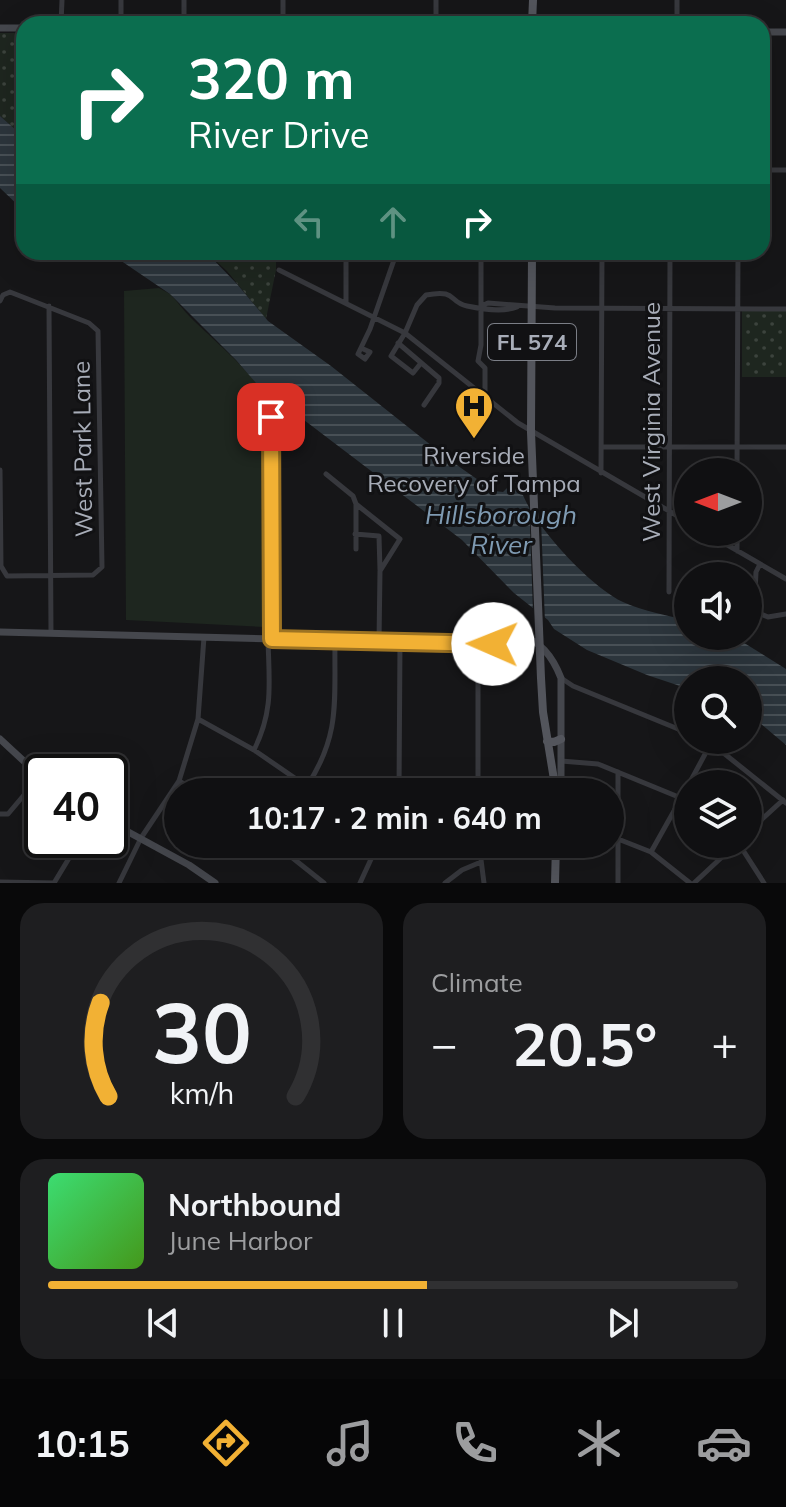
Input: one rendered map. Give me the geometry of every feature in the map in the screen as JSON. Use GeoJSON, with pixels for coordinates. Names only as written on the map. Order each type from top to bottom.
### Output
{"type":"FeatureCollection","features":[{"type":"Feature","properties":{"kind":"main road","name":"FL 574"},"geometry":{"type":"LineString","coordinates":[[532,260],[531,432],[541,678],[554,778]]}},
{"type":"Feature","properties":{"kind":"main road"},"geometry":{"type":"LineString","coordinates":[[547,741],[561,739]]}},
{"type":"Feature","properties":{"kind":"main road"},"geometry":{"type":"LineString","coordinates":[[555,883],[556,858]]}},
{"type":"Feature","properties":{"kind":"street"},"geometry":{"type":"LineString","coordinates":[[346,260],[346,304]]}},
{"type":"Feature","properties":{"kind":"street"},"geometry":{"type":"LineString","coordinates":[[361,348],[394,260]]}},
{"type":"Feature","properties":{"kind":"street"},"geometry":{"type":"LineString","coordinates":[[481,260],[478,361],[485,368],[485,398]]}},
{"type":"Feature","properties":{"kind":"street"},"geometry":{"type":"LineString","coordinates":[[601,473],[602,260]]}},
{"type":"Feature","properties":{"kind":"street","name":"West Virginia Avenue"},"geometry":{"type":"LineString","coordinates":[[669,592],[670,260]]}},
{"type":"Feature","properties":{"kind":"street"},"geometry":{"type":"LineString","coordinates":[[737,458],[738,260]]}},
{"type":"Feature","properties":{"kind":"street"},"geometry":{"type":"LineString","coordinates":[[279,270],[405,333],[531,432],[674,514]]}},
{"type":"Feature","properties":{"kind":"street"},"geometry":{"type":"LineString","coordinates":[[0,301],[3,295],[10,292],[49,306],[51,634]]}},
{"type":"Feature","properties":{"kind":"street"},"geometry":{"type":"LineString","coordinates":[[421,363],[413,373],[391,356],[417,305],[426,295],[445,293],[466,306],[481,306],[488,310],[517,307],[786,309]]}},
{"type":"Feature","properties":{"kind":"street","name":"West Park Lane"},"geometry":{"type":"LineString","coordinates":[[49,306],[93,325],[99,334],[102,567],[93,575],[51,577]]}},
{"type":"Feature","properties":{"kind":"street"},"geometry":{"type":"LineString","coordinates":[[398,343],[439,378],[439,383],[424,405]]}},
{"type":"Feature","properties":{"kind":"street"},"geometry":{"type":"LineString","coordinates":[[254,750],[265,728],[270,707],[271,417]]}},
{"type":"Feature","properties":{"kind":"street"},"geometry":{"type":"LineString","coordinates":[[601,447],[786,447]]}},
{"type":"Feature","properties":{"kind":"street"},"geometry":{"type":"LineString","coordinates":[[0,470],[1,566],[7,576],[51,577]]}},
{"type":"Feature","properties":{"kind":"street"},"geometry":{"type":"LineString","coordinates":[[326,474],[353,496],[356,504],[356,549]]}},
{"type":"Feature","properties":{"kind":"street"},"geometry":{"type":"LineString","coordinates":[[356,504],[400,539],[380,571]]}},
{"type":"Feature","properties":{"kind":"street"},"geometry":{"type":"LineString","coordinates":[[355,534],[379,536],[379,641]]}},
{"type":"Feature","properties":{"kind":"street"},"geometry":{"type":"LineString","coordinates":[[729,546],[756,562]]}},
{"type":"Feature","properties":{"kind":"street"},"geometry":{"type":"LineString","coordinates":[[737,546],[737,551]]}},
{"type":"Feature","properties":{"kind":"street"},"geometry":{"type":"LineString","coordinates":[[762,565],[786,579]]}},
{"type":"Feature","properties":{"kind":"street"},"geometry":{"type":"LineString","coordinates":[[762,614],[768,617],[786,614]]}},
{"type":"Feature","properties":{"kind":"street"},"geometry":{"type":"LineString","coordinates":[[0,632],[478,644],[517,638],[533,642],[554,662],[561,678],[561,778]]}},
{"type":"Feature","properties":{"kind":"street"},"geometry":{"type":"LineString","coordinates":[[180,778],[198,719],[204,637]]}},
{"type":"Feature","properties":{"kind":"street"},"geometry":{"type":"LineString","coordinates":[[312,778],[329,744],[334,718],[335,640]]}},
{"type":"Feature","properties":{"kind":"street"},"geometry":{"type":"LineString","coordinates":[[399,778],[400,642]]}},
{"type":"Feature","properties":{"kind":"street"},"geometry":{"type":"LineString","coordinates":[[478,644],[478,778]]}},
{"type":"Feature","properties":{"kind":"street"},"geometry":{"type":"LineString","coordinates":[[561,678],[573,686],[674,727]]}},
{"type":"Feature","properties":{"kind":"street"},"geometry":{"type":"LineString","coordinates":[[198,719],[254,750],[295,778]]}},
{"type":"Feature","properties":{"kind":"street"},"geometry":{"type":"LineString","coordinates":[[1,742],[24,762]]}},
{"type":"Feature","properties":{"kind":"street"},"geometry":{"type":"LineString","coordinates":[[725,754],[785,802],[762,821]]}},
{"type":"Feature","properties":{"kind":"street"},"geometry":{"type":"LineString","coordinates":[[560,761],[598,764],[674,795]]}},
{"type":"Feature","properties":{"kind":"street"},"geometry":{"type":"LineString","coordinates":[[618,772],[618,778]]}},
{"type":"Feature","properties":{"kind":"street"},"geometry":{"type":"LineString","coordinates":[[0,814],[8,814],[24,796]]}},
{"type":"Feature","properties":{"kind":"street"},"geometry":{"type":"LineString","coordinates":[[119,883],[141,838],[164,804]]}},
{"type":"Feature","properties":{"kind":"street"},"geometry":{"type":"LineString","coordinates":[[651,852],[674,811]]}},
{"type":"Feature","properties":{"kind":"street"},"geometry":{"type":"LineString","coordinates":[[128,831],[215,883]]}},
{"type":"Feature","properties":{"kind":"street"},"geometry":{"type":"LineString","coordinates":[[624,841],[651,852],[692,883],[721,858]]}},
{"type":"Feature","properties":{"kind":"street"},"geometry":{"type":"LineString","coordinates":[[0,882],[54,883],[69,858]]}},
{"type":"Feature","properties":{"kind":"street"},"geometry":{"type":"LineString","coordinates":[[293,858],[324,883]]}},
{"type":"Feature","properties":{"kind":"street"},"geometry":{"type":"LineString","coordinates":[[360,883],[371,858]]}},
{"type":"Feature","properties":{"kind":"street"},"geometry":{"type":"LineString","coordinates":[[481,858],[484,883]]}},
{"type":"Feature","properties":{"kind":"street"},"geometry":{"type":"LineString","coordinates":[[618,858],[618,883]]}},
{"type":"Feature","properties":{"kind":"street"},"geometry":{"type":"LineString","coordinates":[[747,858],[764,883]]}},
{"type":"Feature","properties":{"kind":"street"},"geometry":{"type":"LineString","coordinates":[[445,883],[462,870],[481,862]]}},
{"type":"Feature","properties":{"kind":"shaded area"},"geometry":{"type":"Polygon","coordinates":[[[0,33],[16,33],[16,130],[0,116],[0,33]]]}},
{"type":"Feature","properties":{"kind":"shaded area"},"geometry":{"type":"Polygon","coordinates":[[[215,260],[276,260],[266,319],[215,260]]]}},
{"type":"Feature","properties":{"kind":"shaded area"},"geometry":{"type":"Polygon","coordinates":[[[159,288],[170,294],[243,368],[265,398],[264,627],[126,620],[124,291],[159,288]]]}},
{"type":"Feature","properties":{"kind":"shaded area"},"geometry":{"type":"Polygon","coordinates":[[[742,311],[786,311],[786,377],[742,377],[742,311]]]}},
{"type":"Feature","properties":{"kind":"water"},"geometry":{"type":"Polygon","coordinates":[[[0,116],[16,130],[16,203],[0,188],[0,116]]]}},
{"type":"Feature","properties":{"kind":"water","name":"Hillsborough River"},"geometry":{"type":"Polygon","coordinates":[[[120,260],[214,260],[268,321],[331,366],[451,461],[494,491],[503,492],[513,482],[519,482],[533,514],[546,532],[594,582],[623,602],[674,617],[674,650],[755,650],[786,669],[786,745],[762,725],[762,666],[674,666],[674,684],[587,650],[554,629],[462,540],[304,420],[278,409],[271,398],[265,398],[262,390],[170,294],[120,260]]]}},
{"type":"Feature","properties":{"kind":"pier"},"geometry":{"type":"Polygon","coordinates":[[[529,498],[541,520],[545,623],[533,611],[529,498]]]}},
{"type":"Feature","properties":{"kind":"place","name":"Riverside Recovery of Tampa"},"geometry":{"type":"Point","coordinates":[474,440]}},
{"type":"Feature","properties":{"kind":"route"},"geometry":{"type":"LineString","coordinates":[[271,417],[272,639],[493,644]]}}]}
